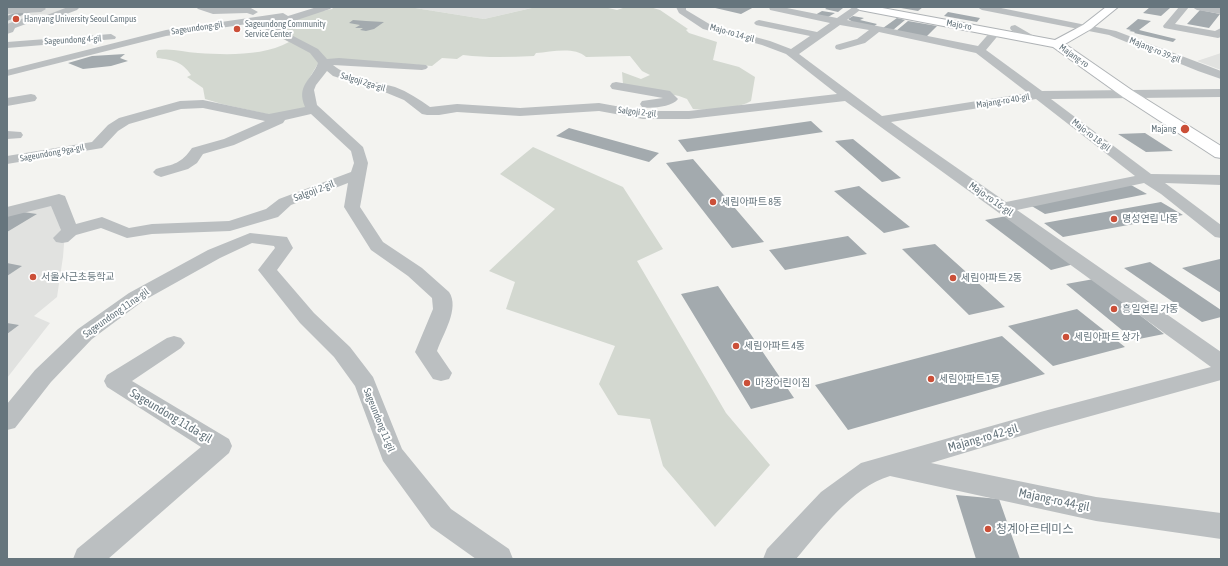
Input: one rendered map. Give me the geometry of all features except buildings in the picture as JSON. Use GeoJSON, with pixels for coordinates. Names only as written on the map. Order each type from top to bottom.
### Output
{"type":"FeatureCollection","features":[{"type":"Feature","properties":{"kind":"main road","name":"Majo-ro"},"geometry":{"type":"LineString","coordinates":[[860,7],[1057,44]]}},
{"type":"Feature","properties":{"kind":"main road","name":"Majang-ro"},"geometry":{"type":"LineString","coordinates":[[1113,7],[1088,27],[1057,44],[1128,94],[1221,153]]}},
{"type":"Feature","properties":{"kind":"street"},"geometry":{"type":"LineString","coordinates":[[7,11],[50,7]]}},
{"type":"Feature","properties":{"kind":"street"},"geometry":{"type":"LineString","coordinates":[[201,7],[213,11],[242,9],[261,15],[264,19]]}},
{"type":"Feature","properties":{"kind":"street","name":"Sageundong-gil"},"geometry":{"type":"LineString","coordinates":[[7,74],[138,39],[166,33],[285,16],[319,7]]}},
{"type":"Feature","properties":{"kind":"street"},"geometry":{"type":"LineString","coordinates":[[327,7],[275,23],[269,27],[314,51],[324,63],[320,73],[310,84],[308,90],[309,102],[313,109],[326,119],[356,148],[361,164],[355,186],[352,207],[376,246],[415,272],[442,296],[443,309],[426,352],[441,373]]}},
{"type":"Feature","properties":{"kind":"street","name":"Majo-ro 14-gil"},"geometry":{"type":"LineString","coordinates":[[681,7],[682,11],[707,26],[766,43],[790,52]]}},
{"type":"Feature","properties":{"kind":"street"},"geometry":{"type":"LineString","coordinates":[[774,7],[773,8],[980,50],[998,32],[1015,28],[1025,11]]}},
{"type":"Feature","properties":{"kind":"street"},"geometry":{"type":"LineString","coordinates":[[790,52],[796,50],[860,7]]}},
{"type":"Feature","properties":{"kind":"street","name":"Majang-ro 39-gil"},"geometry":{"type":"LineString","coordinates":[[982,7],[1025,11],[1112,33],[1202,70],[1221,75]]}},
{"type":"Feature","properties":{"kind":"street"},"geometry":{"type":"LineString","coordinates":[[1184,7],[1168,26],[1218,35],[1221,32]]}},
{"type":"Feature","properties":{"kind":"street"},"geometry":{"type":"LineString","coordinates":[[1196,7],[1221,12]]}},
{"type":"Feature","properties":{"kind":"street"},"geometry":{"type":"LineString","coordinates":[[7,31],[9,30],[10,26],[33,18],[48,18],[74,8]]}},
{"type":"Feature","properties":{"kind":"street"},"geometry":{"type":"LineString","coordinates":[[759,23],[818,35]]}},
{"type":"Feature","properties":{"kind":"street"},"geometry":{"type":"LineString","coordinates":[[1015,28],[1030,38]]}},
{"type":"Feature","properties":{"kind":"street"},"geometry":{"type":"LineString","coordinates":[[840,47],[862,41],[877,29]]}},
{"type":"Feature","properties":{"kind":"street","name":"Sageundong 4-gil"},"geometry":{"type":"LineString","coordinates":[[7,45],[113,37],[138,39]]}},
{"type":"Feature","properties":{"kind":"street"},"geometry":{"type":"LineString","coordinates":[[123,43],[138,49],[150,46],[155,47]]}},
{"type":"Feature","properties":{"kind":"street","name":"Majo-ro 18-gil"},"geometry":{"type":"LineString","coordinates":[[980,50],[1221,233]]}},
{"type":"Feature","properties":{"kind":"street","name":"Majo-ro 16-gil"},"geometry":{"type":"LineString","coordinates":[[790,52],[847,97],[1221,363]]}},
{"type":"Feature","properties":{"kind":"street","name":"Salgoji 2ga-gil"},"geometry":{"type":"LineString","coordinates":[[324,63],[339,61],[422,67]]}},
{"type":"Feature","properties":{"kind":"street","name":"Salgoji 2ga-gil"},"geometry":{"type":"LineString","coordinates":[[324,63],[337,74],[391,90],[408,97],[427,110]]}},
{"type":"Feature","properties":{"kind":"street"},"geometry":{"type":"LineString","coordinates":[[1202,70],[1221,84]]}},
{"type":"Feature","properties":{"kind":"street"},"geometry":{"type":"LineString","coordinates":[[616,86],[666,94],[672,99],[668,101],[646,104],[688,107],[689,115]]}},
{"type":"Feature","properties":{"kind":"street"},"geometry":{"type":"LineString","coordinates":[[1128,94],[1221,93]]}},
{"type":"Feature","properties":{"kind":"street","name":"Majang-ro 40-gil"},"geometry":{"type":"LineString","coordinates":[[879,120],[1039,95],[1128,94]]}},
{"type":"Feature","properties":{"kind":"street","name":"Salgoji 2-gil"},"geometry":{"type":"LineString","coordinates":[[427,110],[439,111],[457,108],[520,112],[599,107],[643,115],[689,115],[847,97]]}},
{"type":"Feature","properties":{"kind":"street"},"geometry":{"type":"LineString","coordinates":[[7,102],[31,98]]}},
{"type":"Feature","properties":{"kind":"street","name":"Sageundong 9ga-gil"},"geometry":{"type":"LineString","coordinates":[[7,160],[97,145],[113,128],[124,121],[180,105],[203,104],[269,118],[280,117]]}},
{"type":"Feature","properties":{"kind":"street"},"geometry":{"type":"LineString","coordinates":[[161,172],[186,164],[194,159],[197,151],[229,142],[278,120],[280,117],[313,109]]}},
{"type":"Feature","properties":{"kind":"street","name":"Salgoji 2-gil"},"geometry":{"type":"LineString","coordinates":[[232,225],[272,212],[286,202],[359,174]]}},
{"type":"Feature","properties":{"kind":"street"},"geometry":{"type":"LineString","coordinates":[[1002,208],[1147,178],[1221,180]]}},
{"type":"Feature","properties":{"kind":"street"},"geometry":{"type":"LineString","coordinates":[[7,212],[59,199],[66,234],[102,222],[127,233],[152,229],[232,225],[253,232],[250,238]]}},
{"type":"Feature","properties":{"kind":"street","name":"Sageundong 11na-gil"},"geometry":{"type":"LineString","coordinates":[[7,421],[43,376],[85,334],[136,297],[214,254],[250,238]]}},
{"type":"Feature","properties":{"kind":"street","name":"Sageundong 11-gil"},"geometry":{"type":"LineString","coordinates":[[250,238],[281,241],[284,248],[267,270],[307,318],[342,352],[365,383],[392,454],[441,518],[499,559]]}},
{"type":"Feature","properties":{"kind":"street","name":"Sageundong 11da-gil"},"geometry":{"type":"LineString","coordinates":[[87,559],[220,446],[115,381],[174,343]]}},
{"type":"Feature","properties":{"kind":"street","name":"Majang-ro 42-gil"},"geometry":{"type":"LineString","coordinates":[[777,559],[830,500],[870,471],[1052,418],[1221,372]]}},
{"type":"Feature","properties":{"kind":"street","name":"Majang-ro 44-gil"},"geometry":{"type":"LineString","coordinates":[[889,466],[1096,509],[1221,526]]}},
{"type":"Feature","properties":{"kind":"shaded area","name":"Hanyang University Seoul Campus"},"geometry":{"type":"Polygon","coordinates":[[[7,7],[71,7],[51,15],[40,14],[7,25],[7,7]]]}},
{"type":"Feature","properties":{"kind":"shaded area"},"geometry":{"type":"Polygon","coordinates":[[[334,7],[409,7],[484,19],[536,7],[604,7],[617,10],[626,7],[650,7],[660,10],[688,29],[686,30],[689,33],[717,42],[713,60],[739,67],[755,77],[751,101],[738,106],[722,109],[693,109],[687,99],[679,96],[623,84],[622,72],[641,79],[650,75],[642,71],[630,56],[586,57],[575,52],[562,50],[536,53],[534,56],[490,57],[463,55],[457,59],[442,58],[432,66],[339,59],[319,62],[304,87],[306,106],[303,109],[276,116],[205,99],[203,88],[187,77],[191,75],[188,70],[176,62],[157,58],[156,53],[158,50],[245,54],[279,47],[289,42],[267,31],[264,26],[270,22],[332,9],[334,7]]]}},
{"type":"Feature","properties":{"kind":"shaded area"},"geometry":{"type":"Polygon","coordinates":[[[409,7],[536,7],[484,19],[409,7]]]}},
{"type":"Feature","properties":{"kind":"shaded area"},"geometry":{"type":"Polygon","coordinates":[[[1221,53],[1221,70],[1197,61],[1221,53]]]}},
{"type":"Feature","properties":{"kind":"shaded area"},"geometry":{"type":"Polygon","coordinates":[[[533,147],[623,187],[663,249],[637,261],[726,413],[770,465],[715,527],[663,466],[650,419],[618,415],[599,384],[615,346],[506,309],[515,282],[489,271],[555,209],[500,174],[533,147]]]}},
{"type":"Feature","properties":{"kind":"shaded area","name":"서울사근초등학교"},"geometry":{"type":"Polygon","coordinates":[[[54,203],[65,231],[57,297],[34,316],[50,323],[7,378],[7,214],[54,203]]]}},
{"type":"Feature","properties":{"kind":"place","name":"Hanyang University Seoul Campus"},"geometry":{"type":"Point","coordinates":[16,19]}},
{"type":"Feature","properties":{"kind":"place","name":"Sageundong Community Service Center"},"geometry":{"type":"Point","coordinates":[237,29]}},
{"type":"Feature","properties":{"kind":"place","name":"Majang"},"geometry":{"type":"Point","coordinates":[1185,129]}},
{"type":"Feature","properties":{"kind":"place","name":"세림아파트 8동"},"geometry":{"type":"Point","coordinates":[713,202]}},
{"type":"Feature","properties":{"kind":"place","name":"명성연립 나동"},"geometry":{"type":"Point","coordinates":[1114,219]}},
{"type":"Feature","properties":{"kind":"place","name":"서울사근초등학교"},"geometry":{"type":"Point","coordinates":[33,277]}},
{"type":"Feature","properties":{"kind":"place","name":"세림아파트 2동"},"geometry":{"type":"Point","coordinates":[953,278]}},
{"type":"Feature","properties":{"kind":"place","name":"흥일연립 가동"},"geometry":{"type":"Point","coordinates":[1114,309]}},
{"type":"Feature","properties":{"kind":"place","name":"세림아파트 상가"},"geometry":{"type":"Point","coordinates":[1066,337]}},
{"type":"Feature","properties":{"kind":"place","name":"세림아파트 4동"},"geometry":{"type":"Point","coordinates":[736,346]}},
{"type":"Feature","properties":{"kind":"place","name":"세림아파트 1동"},"geometry":{"type":"Point","coordinates":[931,379]}},
{"type":"Feature","properties":{"kind":"place","name":"마장어린이집"},"geometry":{"type":"Point","coordinates":[747,383]}},
{"type":"Feature","properties":{"kind":"place","name":"청계아르테미스"},"geometry":{"type":"Point","coordinates":[988,529]}}]}
